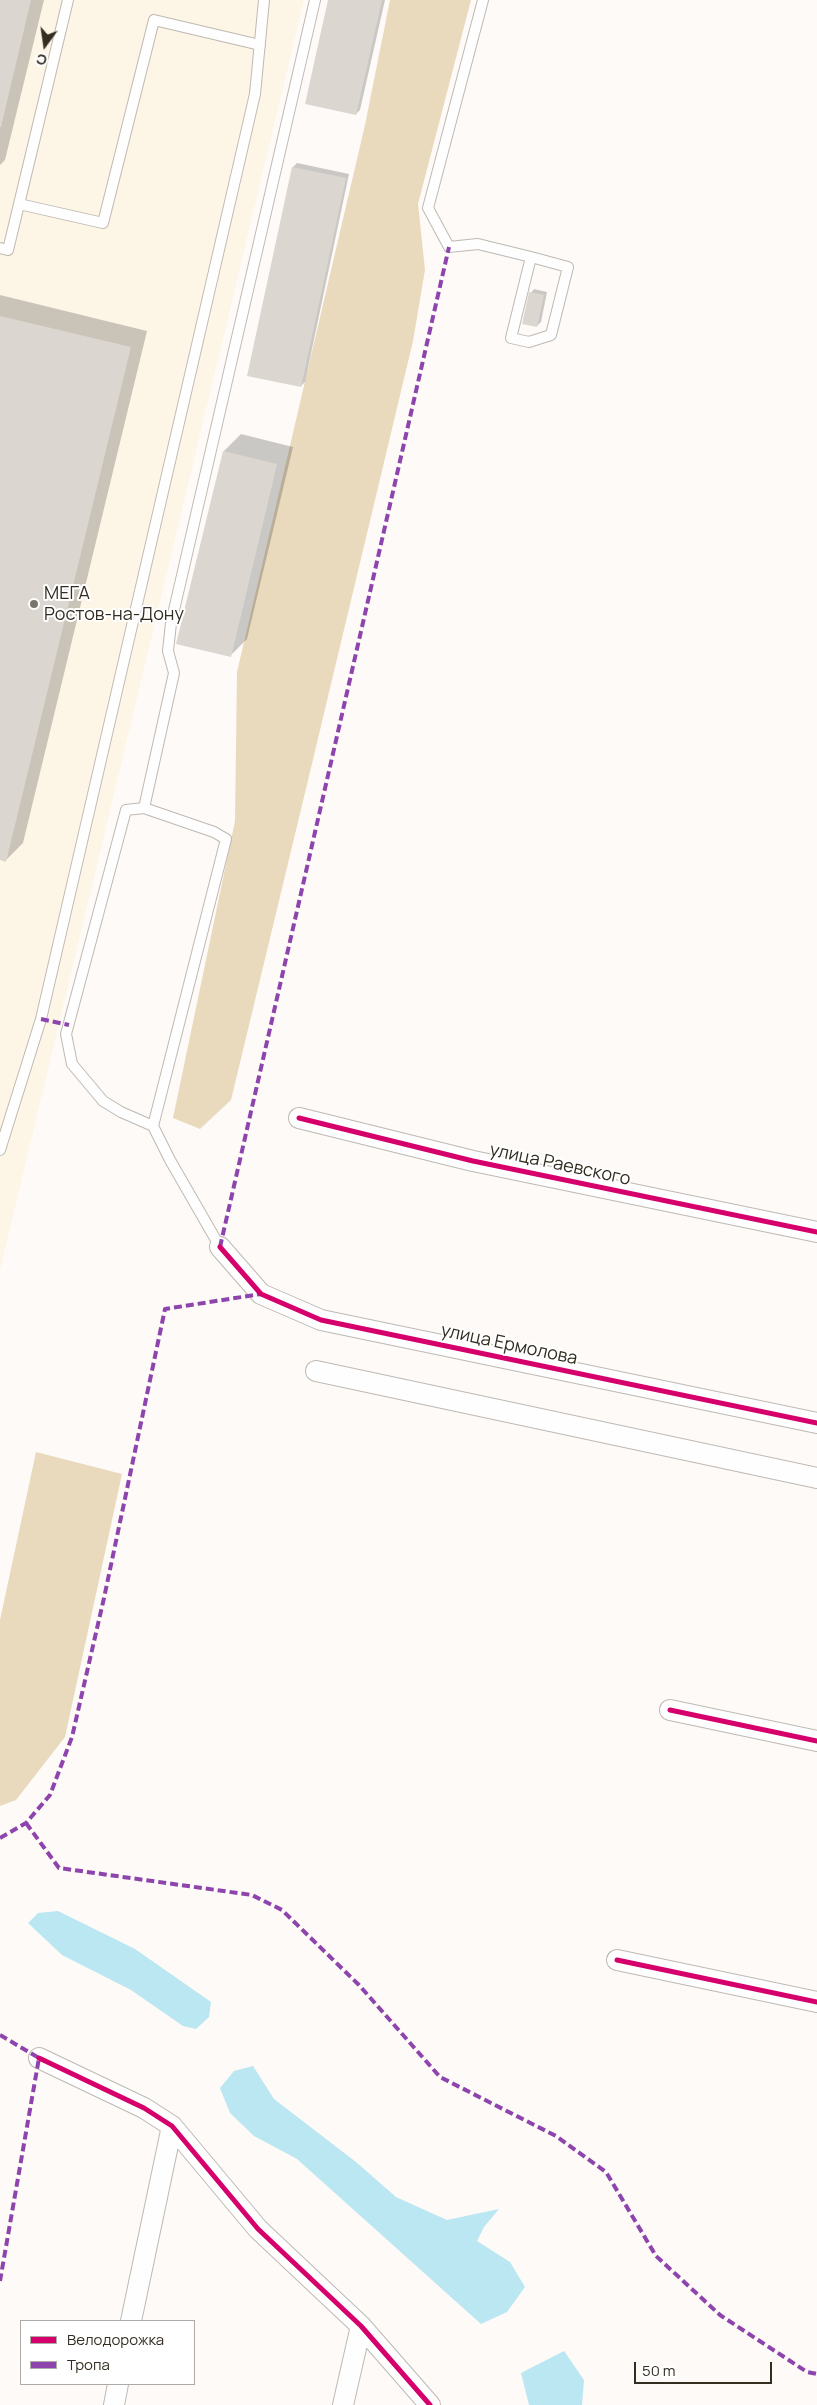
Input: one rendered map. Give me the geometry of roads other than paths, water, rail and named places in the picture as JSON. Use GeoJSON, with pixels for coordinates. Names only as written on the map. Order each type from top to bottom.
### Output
{"type":"FeatureCollection","features":[{"type":"Feature","properties":{"kind":"street","name":"улица Раевского"},"geometry":{"type":"LineString","coordinates":[[299,1118],[473,1161],[817,1232]]}},
{"type":"Feature","properties":{"kind":"street","name":"улица Ермолова"},"geometry":{"type":"LineString","coordinates":[[220,1247],[261,1294],[321,1320],[817,1423]]}},
{"type":"Feature","properties":{"kind":"street"},"geometry":{"type":"LineString","coordinates":[[316,1371],[817,1478]]}},
{"type":"Feature","properties":{"kind":"street"},"geometry":{"type":"LineString","coordinates":[[670,1710],[817,1741]]}},
{"type":"Feature","properties":{"kind":"street"},"geometry":{"type":"LineString","coordinates":[[617,1960],[817,2002]]}},
{"type":"Feature","properties":{"kind":"street"},"geometry":{"type":"LineString","coordinates":[[39,2058],[144,2108],[172,2126],[258,2229],[361,2326],[430,2405]]}},
{"type":"Feature","properties":{"kind":"street"},"geometry":{"type":"LineString","coordinates":[[131,2320],[172,2126]]}},
{"type":"Feature","properties":{"kind":"street"},"geometry":{"type":"LineString","coordinates":[[343,2405],[361,2326]]}},
{"type":"Feature","properties":{"kind":"street"},"geometry":{"type":"LineString","coordinates":[[114,2405],[118,2385]]}},
{"type":"Feature","properties":{"kind":"lane"},"geometry":{"type":"LineString","coordinates":[[0,248],[8,250],[68,0]]}},
{"type":"Feature","properties":{"kind":"lane"},"geometry":{"type":"LineString","coordinates":[[0,1150],[41,1019],[255,94],[264,0]]}},
{"type":"Feature","properties":{"kind":"lane"},"geometry":{"type":"LineString","coordinates":[[144,808],[174,673],[168,651],[172,622],[315,0]]}},
{"type":"Feature","properties":{"kind":"lane"},"geometry":{"type":"LineString","coordinates":[[483,0],[428,208],[449,248],[478,244],[531,257],[568,267],[552,335],[529,342],[511,338],[531,257]]}},
{"type":"Feature","properties":{"kind":"lane"},"geometry":{"type":"LineString","coordinates":[[19,204],[103,223],[154,20],[260,45]]}},
{"type":"Feature","properties":{"kind":"lane"},"geometry":{"type":"LineString","coordinates":[[153,1126],[226,839],[214,832],[144,808],[126,810],[66,1034],[72,1064],[103,1101],[121,1112],[153,1126],[170,1160],[220,1247]]}},
{"type":"Feature","properties":{"kind":"water"},"geometry":{"type":"Polygon","coordinates":[[[58,1911],[135,1949],[211,2002],[209,2017],[196,2029],[183,2026],[131,1990],[62,1955],[28,1923],[38,1913],[58,1911]]]}},
{"type":"Feature","properties":{"kind":"water"},"geometry":{"type":"Polygon","coordinates":[[[253,2066],[274,2099],[356,2162],[396,2197],[447,2220],[499,2209],[484,2227],[477,2241],[510,2262],[525,2287],[507,2312],[481,2324],[297,2159],[254,2136],[230,2113],[220,2088],[234,2071],[253,2066]]]}},
{"type":"Feature","properties":{"kind":"water"},"geometry":{"type":"Polygon","coordinates":[[[564,2351],[584,2380],[582,2405],[529,2405],[521,2373],[564,2351]]]}},
{"type":"Feature","properties":{"kind":"place","name":"МЕГА Ростов-на-Дону"},"geometry":{"type":"Point","coordinates":[34,604]}}]}
